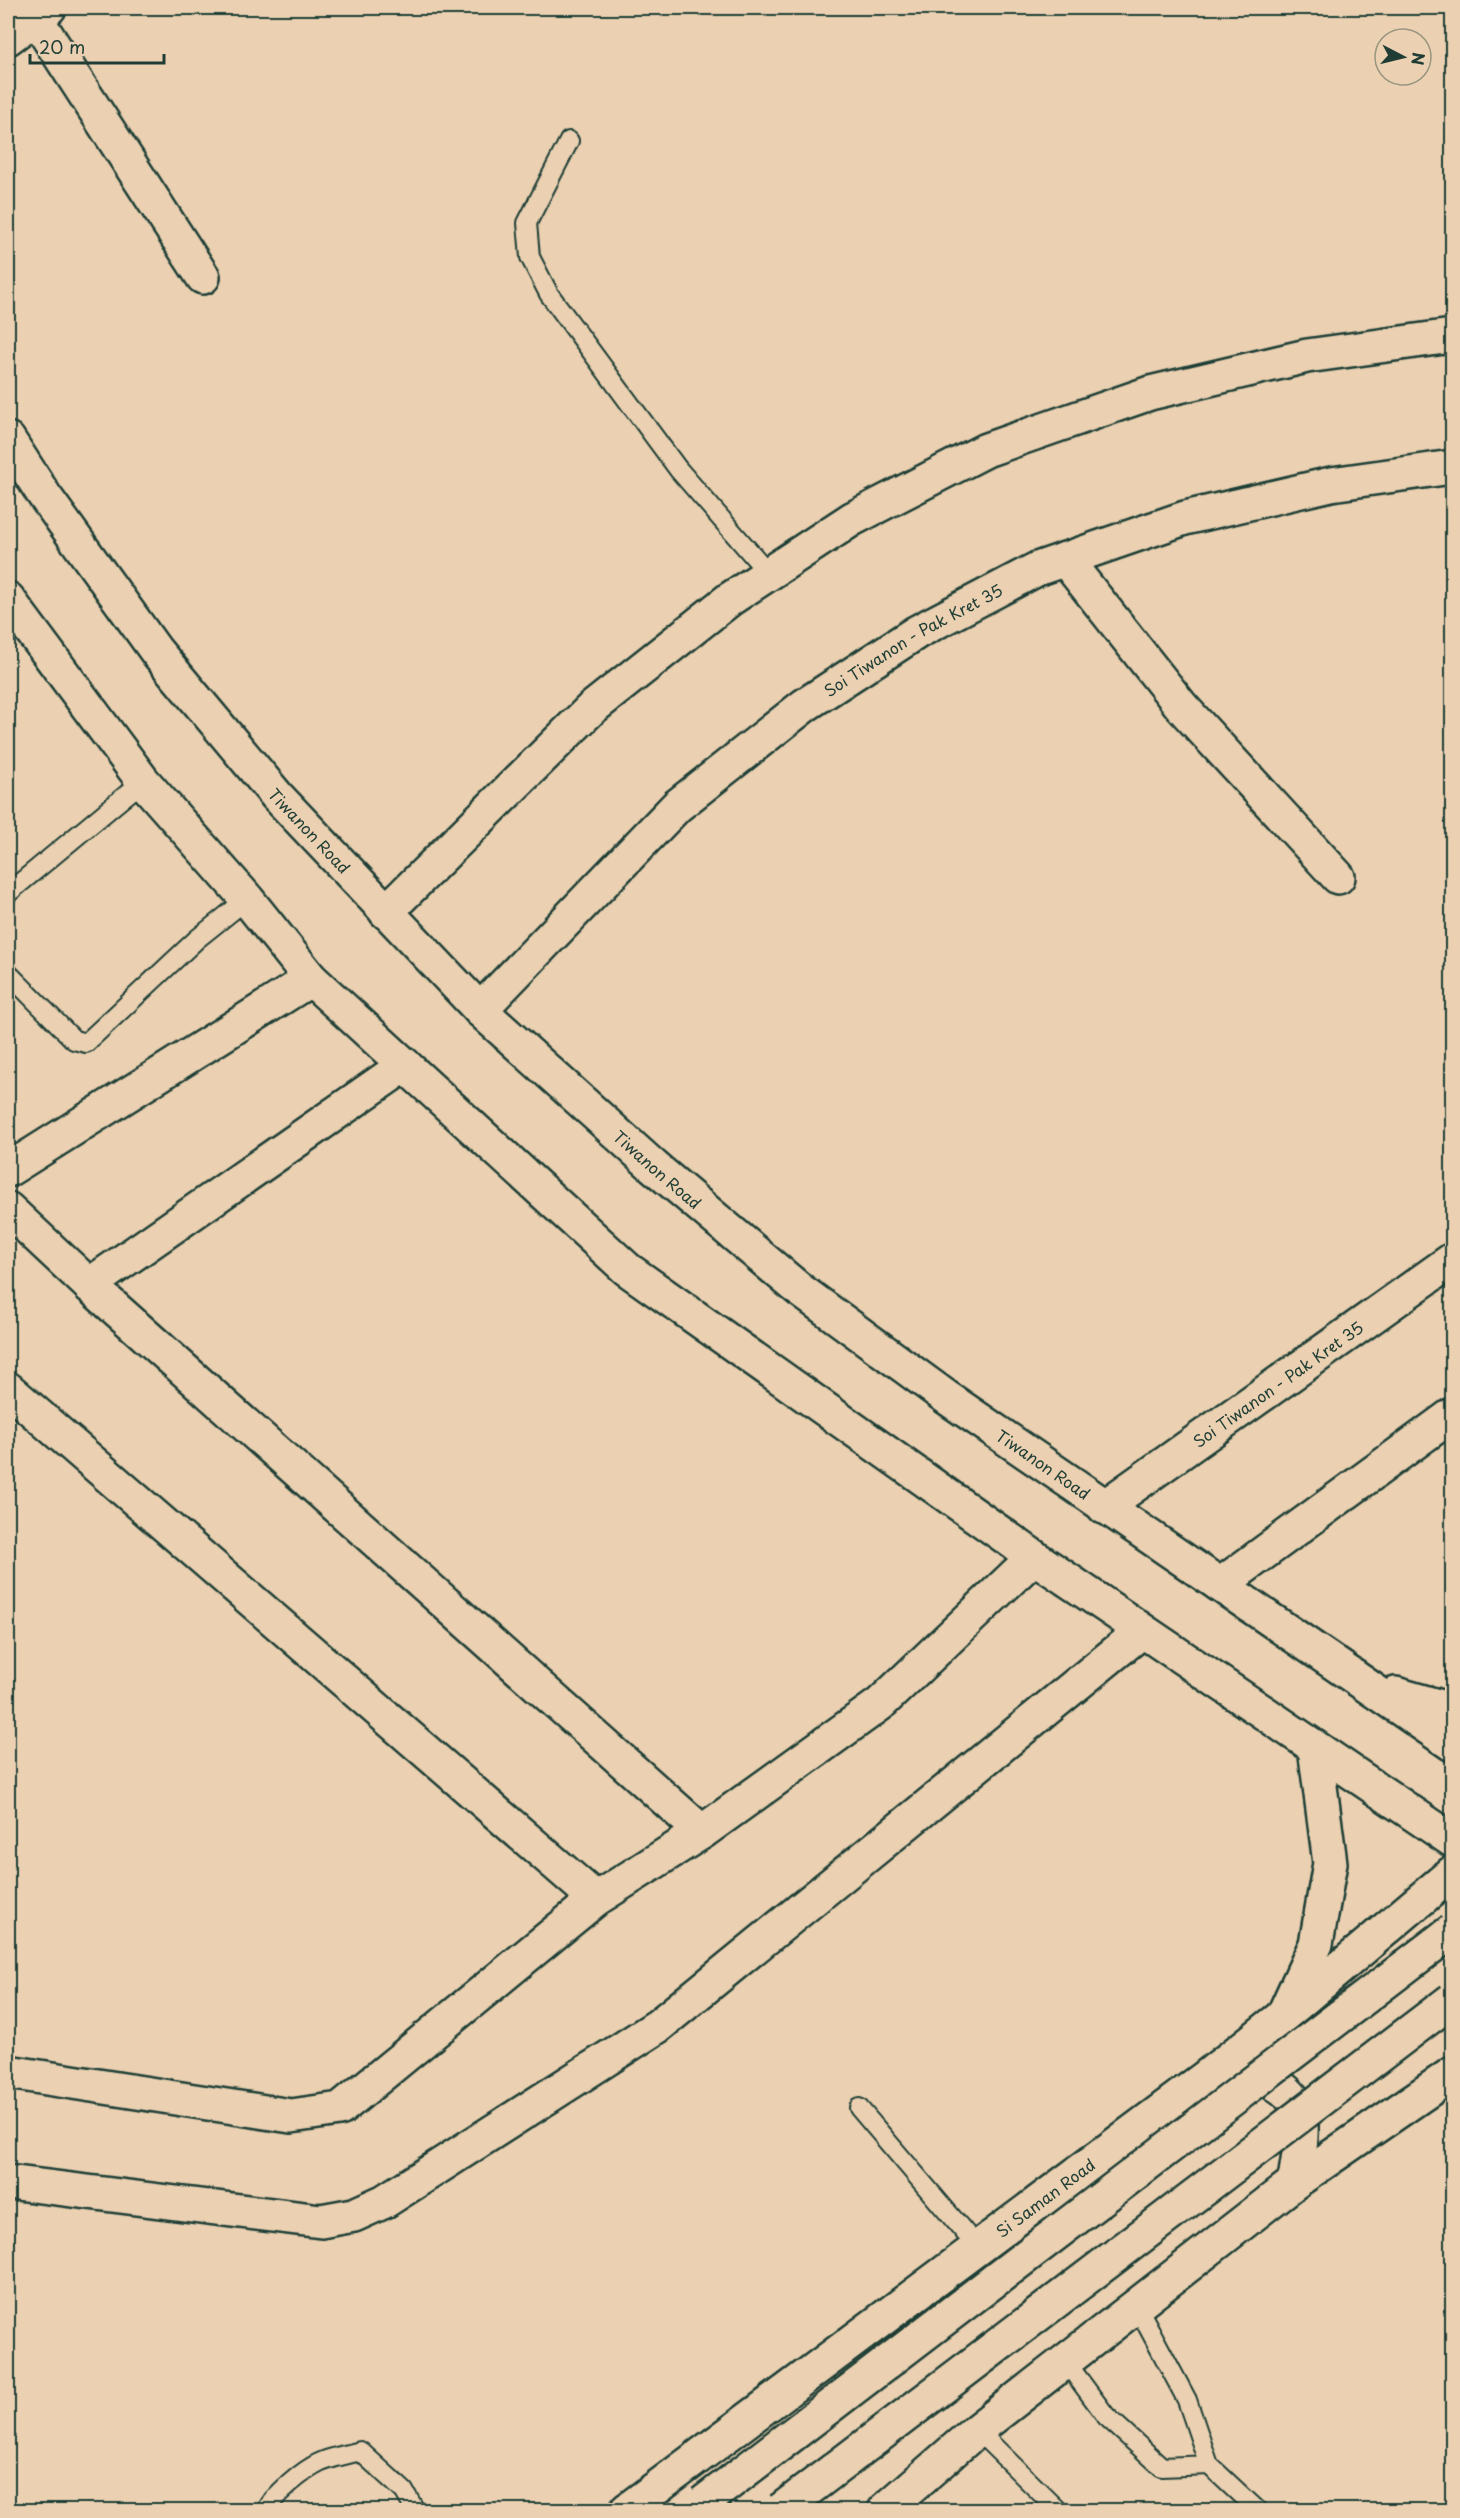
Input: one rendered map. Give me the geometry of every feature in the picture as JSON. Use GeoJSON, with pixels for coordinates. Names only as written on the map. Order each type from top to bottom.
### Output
{"type":"FeatureCollection","features":[{"type":"Feature","properties":{"kind":"street"},"geometry":{"type":"LineString","coordinates":[[8,39],[42,12],[203,277]]}},
{"type":"Feature","properties":{"kind":"street"},"geometry":{"type":"LineString","coordinates":[[386,912],[591,709],[730,599],[852,519],[986,450],[1150,393],[1307,356],[1452,336]]}},
{"type":"Feature","properties":{"kind":"street","name":"Tiwanon Road"},"geometry":{"type":"LineString","coordinates":[[8,439],[44,495],[156,651],[277,796],[480,1010],[653,1167],[800,1290],[946,1397],[1452,1744]]}},
{"type":"Feature","properties":{"kind":"street","name":"Soi Tiwanon - Pak Kret 35"},"geometry":{"type":"LineString","coordinates":[[480,1010],[677,806],[804,705],[917,632],[1037,569],[1185,518],[1331,484],[1452,467]]}},
{"type":"Feature","properties":{"kind":"street"},"geometry":{"type":"LineString","coordinates":[[1065,559],[1182,707],[1338,877]]}},
{"type":"Feature","properties":{"kind":"street"},"geometry":{"type":"LineString","coordinates":[[8,599],[143,780],[247,899],[311,979],[627,1269],[1034,1557],[1452,1840]]}},
{"type":"Feature","properties":{"kind":"street"},"geometry":{"type":"LineString","coordinates":[[8,1170],[311,979]]}},
{"type":"Feature","properties":{"kind":"street"},"geometry":{"type":"LineString","coordinates":[[89,1285],[405,1065]]}},
{"type":"Feature","properties":{"kind":"street"},"geometry":{"type":"LineString","coordinates":[[8,1209],[89,1285],[702,1833]]}},
{"type":"Feature","properties":{"kind":"street","name":"Soi Tiwanon - Pak Kret 35"},"geometry":{"type":"LineString","coordinates":[[1104,1507],[1452,1260]]}},
{"type":"Feature","properties":{"kind":"street"},"geometry":{"type":"LineString","coordinates":[[8,1389],[596,1899]]}},
{"type":"Feature","properties":{"kind":"street"},"geometry":{"type":"LineString","coordinates":[[1220,1585],[1452,1415]]}},
{"type":"Feature","properties":{"kind":"street"},"geometry":{"type":"LineString","coordinates":[[8,2072],[291,2116],[340,2109],[596,1899],[702,1833],[880,1704],[1034,1557]]}},
{"type":"Feature","properties":{"kind":"street"},"geometry":{"type":"LineString","coordinates":[[8,2182],[321,2221],[354,2215],[386,2201],[658,2026],[1142,1631]]}},
{"type":"Feature","properties":{"kind":"street"},"geometry":{"type":"LineString","coordinates":[[1369,1687],[1452,1710]]}},
{"type":"Feature","properties":{"kind":"street"},"geometry":{"type":"LineString","coordinates":[[1283,2016],[1316,1944],[1330,1863],[1315,1748]]}},
{"type":"Feature","properties":{"kind":"street","name":"Si Saman Road"},"geometry":{"type":"LineString","coordinates":[[627,2511],[1206,2077],[1283,2016],[1452,1873]]}},
{"type":"Feature","properties":{"kind":"street"},"geometry":{"type":"LineString","coordinates":[[698,2507],[1452,1931]]}},
{"type":"Feature","properties":{"kind":"street"},"geometry":{"type":"LineString","coordinates":[[781,2511],[1452,2000]]}},
{"type":"Feature","properties":{"kind":"street"},"geometry":{"type":"LineString","coordinates":[[1206,2077],[1243,2074],[1267,2079],[1286,2091],[1299,2112],[1300,2134],[1295,2182]]}},
{"type":"Feature","properties":{"kind":"street"},"geometry":{"type":"LineString","coordinates":[[885,2511],[977,2430],[1295,2182],[1452,2074]]}},
{"type":"Feature","properties":{"kind":"lane"},"geometry":{"type":"LineString","coordinates":[[569,141],[527,223],[530,257],[549,294],[678,469],[769,574]]}},
{"type":"Feature","properties":{"kind":"lane"},"geometry":{"type":"LineString","coordinates":[[8,893],[143,780]]}},
{"type":"Feature","properties":{"kind":"lane"},"geometry":{"type":"LineString","coordinates":[[8,973],[74,1040],[86,1042],[197,939],[247,899]]}},
{"type":"Feature","properties":{"kind":"lane"},"geometry":{"type":"LineString","coordinates":[[860,2108],[978,2248]]}},
{"type":"Feature","properties":{"kind":"lane"},"geometry":{"type":"LineString","coordinates":[[1137,2306],[1187,2400],[1209,2465],[1257,2511]]}},
{"type":"Feature","properties":{"kind":"lane"},"geometry":{"type":"LineString","coordinates":[[1066,2361],[1106,2416],[1162,2467],[1209,2465]]}},
{"type":"Feature","properties":{"kind":"lane"},"geometry":{"type":"LineString","coordinates":[[977,2430],[1058,2511]]}},
{"type":"Feature","properties":{"kind":"lane"},"geometry":{"type":"LineString","coordinates":[[267,2511],[270,2503],[318,2463],[360,2451],[404,2491],[415,2511]]}}]}
